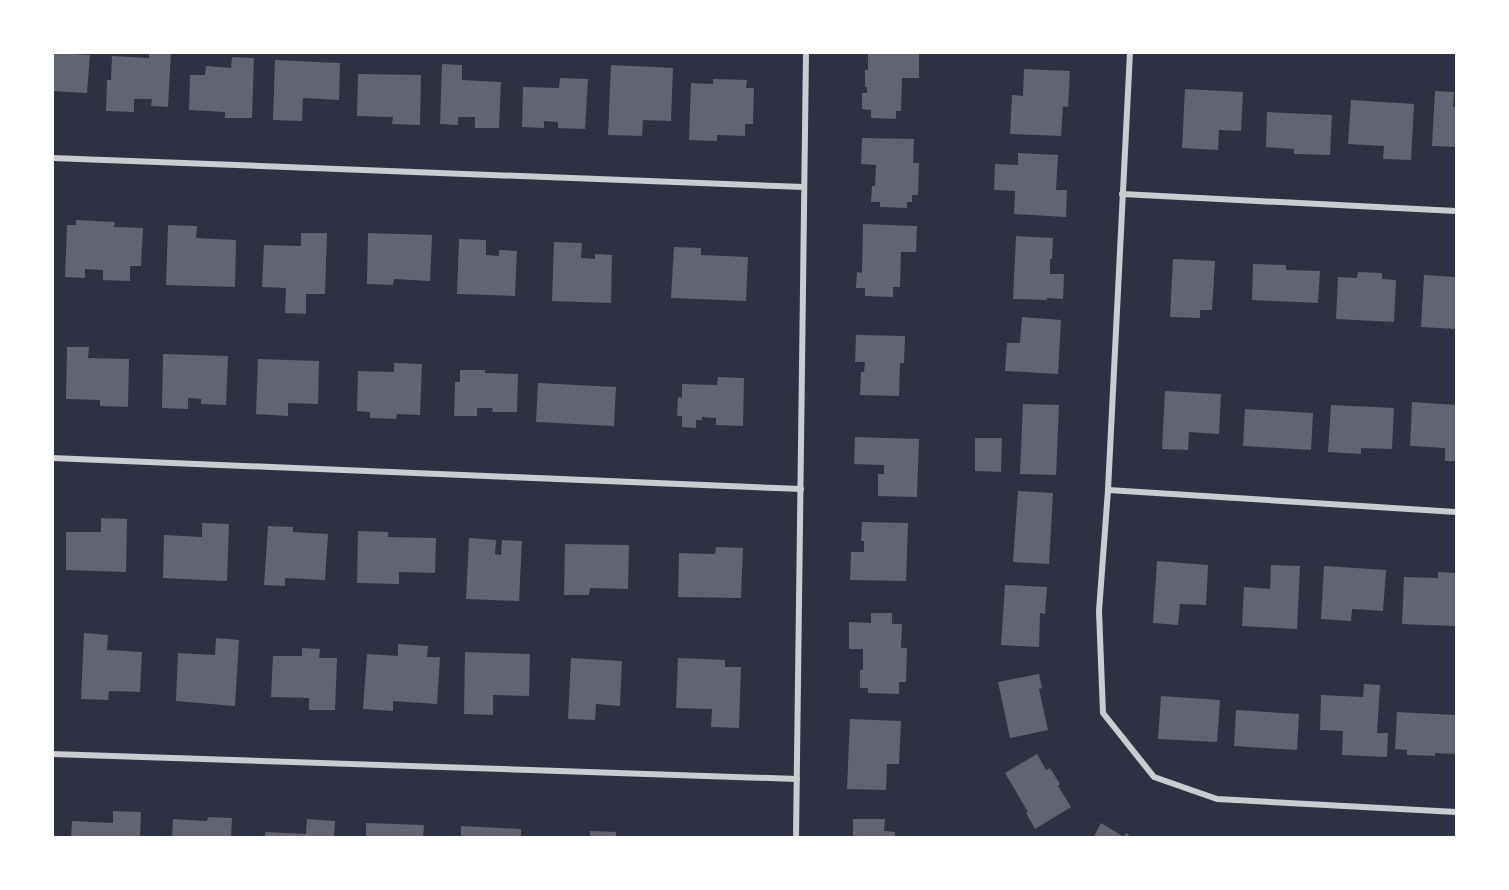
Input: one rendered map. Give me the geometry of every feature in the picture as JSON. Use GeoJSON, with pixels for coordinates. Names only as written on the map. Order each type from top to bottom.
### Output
{"type":"FeatureCollection","features":[{"type":"Feature","properties":{"kind":"street"},"geometry":{"type":"LineString","coordinates":[[796,837],[806,52]]}},
{"type":"Feature","properties":{"kind":"street"},"geometry":{"type":"LineString","coordinates":[[1130,52],[1108,490],[1099,611],[1103,713],[1154,777],[1217,799],[1456,812]]}},
{"type":"Feature","properties":{"kind":"street"},"geometry":{"type":"LineString","coordinates":[[52,158],[804,187]]}},
{"type":"Feature","properties":{"kind":"street"},"geometry":{"type":"LineString","coordinates":[[1122,194],[1456,211]]}},
{"type":"Feature","properties":{"kind":"street"},"geometry":{"type":"LineString","coordinates":[[52,458],[801,489]]}},
{"type":"Feature","properties":{"kind":"street"},"geometry":{"type":"LineString","coordinates":[[1108,490],[1456,512]]}},
{"type":"Feature","properties":{"kind":"street"},"geometry":{"type":"LineString","coordinates":[[52,754],[797,779]]}},
{"type":"Feature","properties":{"kind":"building"},"geometry":{"type":"Polygon","coordinates":[[[149,52],[171,52],[168,107],[151,106],[152,99],[134,99],[134,112],[106,111],[107,80],[111,80],[112,56],[149,58],[149,52]]]}},
{"type":"Feature","properties":{"kind":"building"},"geometry":{"type":"Polygon","coordinates":[[[868,52],[919,52],[919,78],[902,78],[901,111],[896,111],[896,119],[871,118],[871,110],[862,109],[862,93],[867,93],[865,70],[868,70],[868,52]]]}},
{"type":"Feature","properties":{"kind":"building"},"geometry":{"type":"Polygon","coordinates":[[[52,53],[90,55],[87,93],[52,91],[52,53]]]}},
{"type":"Feature","properties":{"kind":"building"},"geometry":{"type":"Polygon","coordinates":[[[232,57],[254,58],[252,118],[225,118],[225,112],[189,110],[190,75],[205,75],[206,66],[231,68],[232,57]]]}},
{"type":"Feature","properties":{"kind":"building"},"geometry":{"type":"Polygon","coordinates":[[[275,60],[340,63],[339,100],[303,98],[302,121],[273,120],[275,60]]]}},
{"type":"Feature","properties":{"kind":"building"},"geometry":{"type":"Polygon","coordinates":[[[442,64],[462,65],[462,80],[501,82],[499,128],[475,128],[475,117],[458,117],[458,125],[440,124],[442,64]]]}},
{"type":"Feature","properties":{"kind":"building"},"geometry":{"type":"Polygon","coordinates":[[[611,65],[673,68],[671,121],[643,120],[642,136],[608,135],[611,65]]]}},
{"type":"Feature","properties":{"kind":"building"},"geometry":{"type":"Polygon","coordinates":[[[1024,69],[1070,71],[1068,107],[1063,106],[1061,136],[1010,134],[1012,95],[1023,96],[1024,69]]]}},
{"type":"Feature","properties":{"kind":"building"},"geometry":{"type":"Polygon","coordinates":[[[358,74],[421,75],[420,125],[392,124],[393,117],[357,116],[358,74]]]}},
{"type":"Feature","properties":{"kind":"building"},"geometry":{"type":"Polygon","coordinates":[[[560,78],[588,79],[585,129],[558,128],[558,122],[544,121],[544,128],[522,127],[523,87],[559,88],[560,78]]]}},
{"type":"Feature","properties":{"kind":"building"},"geometry":{"type":"Polygon","coordinates":[[[713,79],[747,80],[746,88],[754,88],[753,124],[745,124],[745,136],[717,135],[717,141],[689,140],[691,83],[713,84],[713,79]]]}},
{"type":"Feature","properties":{"kind":"building"},"geometry":{"type":"Polygon","coordinates":[[[1185,89],[1243,92],[1241,131],[1219,130],[1218,150],[1182,148],[1185,89]]]}},
{"type":"Feature","properties":{"kind":"building"},"geometry":{"type":"Polygon","coordinates":[[[1435,91],[1454,92],[1456,147],[1432,146],[1435,91]]]}},
{"type":"Feature","properties":{"kind":"building"},"geometry":{"type":"Polygon","coordinates":[[[1351,100],[1414,104],[1411,160],[1383,159],[1384,146],[1348,144],[1351,100]]]}},
{"type":"Feature","properties":{"kind":"building"},"geometry":{"type":"Polygon","coordinates":[[[1267,112],[1332,115],[1330,155],[1294,154],[1294,149],[1266,147],[1267,112]]]}},
{"type":"Feature","properties":{"kind":"building"},"geometry":{"type":"Polygon","coordinates":[[[862,138],[914,139],[913,163],[919,163],[918,195],[912,195],[912,202],[907,202],[907,208],[880,207],[880,202],[871,202],[872,186],[875,186],[876,165],[861,164],[862,138]]]}},
{"type":"Feature","properties":{"kind":"building"},"geometry":{"type":"Polygon","coordinates":[[[1018,153],[1058,155],[1056,190],[1067,190],[1066,217],[1014,214],[1015,191],[994,190],[995,164],[1018,165],[1018,153]]]}},
{"type":"Feature","properties":{"kind":"building"},"geometry":{"type":"Polygon","coordinates":[[[76,220],[115,222],[114,227],[143,228],[141,266],[130,266],[130,281],[103,280],[103,270],[85,269],[85,278],[65,277],[67,225],[76,225],[76,220]]]}},
{"type":"Feature","properties":{"kind":"building"},"geometry":{"type":"Polygon","coordinates":[[[863,224],[917,226],[916,252],[901,252],[900,287],[893,287],[893,297],[865,296],[865,288],[856,288],[857,272],[862,273],[863,224]]]}},
{"type":"Feature","properties":{"kind":"building"},"geometry":{"type":"Polygon","coordinates":[[[168,225],[197,226],[196,238],[236,240],[235,287],[166,285],[168,225]]]}},
{"type":"Feature","properties":{"kind":"building"},"geometry":{"type":"Polygon","coordinates":[[[301,233],[327,233],[325,294],[306,294],[306,314],[285,313],[286,288],[262,287],[264,245],[301,246],[301,233]]]}},
{"type":"Feature","properties":{"kind":"building"},"geometry":{"type":"Polygon","coordinates":[[[368,233],[432,235],[430,281],[394,279],[393,285],[367,284],[368,233]]]}},
{"type":"Feature","properties":{"kind":"building"},"geometry":{"type":"Polygon","coordinates":[[[1016,236],[1053,238],[1050,274],[1064,274],[1063,299],[1013,299],[1016,236]]]}},
{"type":"Feature","properties":{"kind":"building"},"geometry":{"type":"Polygon","coordinates":[[[459,239],[486,240],[486,255],[499,256],[499,250],[517,251],[515,296],[457,294],[459,239]]]}},
{"type":"Feature","properties":{"kind":"building"},"geometry":{"type":"Polygon","coordinates":[[[554,242],[582,243],[581,258],[595,259],[595,254],[612,255],[611,303],[552,301],[554,242]]]}},
{"type":"Feature","properties":{"kind":"building"},"geometry":{"type":"Polygon","coordinates":[[[674,247],[701,248],[701,255],[748,257],[746,301],[671,298],[674,247]]]}},
{"type":"Feature","properties":{"kind":"building"},"geometry":{"type":"Polygon","coordinates":[[[1173,259],[1215,261],[1212,310],[1200,310],[1200,318],[1170,317],[1173,259]]]}},
{"type":"Feature","properties":{"kind":"building"},"geometry":{"type":"Polygon","coordinates":[[[1253,264],[1286,265],[1286,270],[1320,271],[1318,303],[1252,300],[1253,264]]]}},
{"type":"Feature","properties":{"kind":"building"},"geometry":{"type":"Polygon","coordinates":[[[1358,272],[1382,273],[1382,279],[1396,280],[1394,322],[1336,319],[1338,277],[1357,278],[1358,272]]]}},
{"type":"Feature","properties":{"kind":"building"},"geometry":{"type":"Polygon","coordinates":[[[1424,275],[1456,277],[1456,329],[1421,327],[1424,275]]]}},
{"type":"Feature","properties":{"kind":"building"},"geometry":{"type":"Polygon","coordinates":[[[1022,317],[1061,320],[1058,374],[1005,371],[1007,343],[1020,343],[1022,317]]]}},
{"type":"Feature","properties":{"kind":"building"},"geometry":{"type":"Polygon","coordinates":[[[856,335],[905,336],[904,363],[900,363],[899,396],[860,395],[861,372],[864,372],[865,362],[855,362],[856,335]]]}},
{"type":"Feature","properties":{"kind":"building"},"geometry":{"type":"Polygon","coordinates":[[[67,347],[89,347],[88,358],[129,359],[128,407],[100,406],[100,400],[66,399],[67,347]]]}},
{"type":"Feature","properties":{"kind":"building"},"geometry":{"type":"Polygon","coordinates":[[[163,354],[228,356],[226,405],[201,404],[201,399],[188,398],[188,409],[162,408],[163,354]]]}},
{"type":"Feature","properties":{"kind":"building"},"geometry":{"type":"Polygon","coordinates":[[[258,359],[319,361],[318,404],[288,403],[288,416],[256,414],[258,359]]]}},
{"type":"Feature","properties":{"kind":"building"},"geometry":{"type":"Polygon","coordinates":[[[394,363],[422,364],[420,415],[397,414],[396,419],[370,418],[370,412],[357,411],[358,371],[394,372],[394,363]]]}},
{"type":"Feature","properties":{"kind":"building"},"geometry":{"type":"Polygon","coordinates":[[[460,370],[518,374],[517,412],[492,412],[493,408],[477,408],[477,416],[454,416],[455,382],[460,382],[460,370]]]}},
{"type":"Feature","properties":{"kind":"building"},"geometry":{"type":"Polygon","coordinates":[[[718,377],[744,378],[743,426],[716,425],[716,418],[702,417],[702,420],[696,420],[696,428],[682,427],[682,416],[677,416],[678,397],[682,398],[682,384],[717,385],[718,377]]]}},
{"type":"Feature","properties":{"kind":"building"},"geometry":{"type":"Polygon","coordinates":[[[538,383],[616,387],[614,426],[536,422],[538,383]]]}},
{"type":"Feature","properties":{"kind":"building"},"geometry":{"type":"Polygon","coordinates":[[[1165,391],[1221,394],[1219,434],[1189,432],[1188,450],[1162,449],[1165,391]]]}},
{"type":"Feature","properties":{"kind":"building"},"geometry":{"type":"Polygon","coordinates":[[[1412,402],[1456,405],[1456,461],[1445,461],[1445,448],[1410,446],[1412,402]]]}},
{"type":"Feature","properties":{"kind":"building"},"geometry":{"type":"Polygon","coordinates":[[[1023,404],[1059,405],[1056,475],[1020,474],[1023,404]]]}},
{"type":"Feature","properties":{"kind":"building"},"geometry":{"type":"Polygon","coordinates":[[[1331,405],[1394,408],[1392,449],[1361,448],[1361,454],[1328,452],[1331,405]]]}},
{"type":"Feature","properties":{"kind":"building"},"geometry":{"type":"Polygon","coordinates":[[[1245,409],[1313,413],[1311,450],[1243,446],[1245,409]]]}},
{"type":"Feature","properties":{"kind":"building"},"geometry":{"type":"Polygon","coordinates":[[[855,437],[919,439],[917,497],[878,496],[878,474],[884,474],[884,465],[854,464],[855,437]]]}},
{"type":"Feature","properties":{"kind":"building"},"geometry":{"type":"Polygon","coordinates":[[[975,438],[1002,438],[1001,472],[975,471],[975,438]]]}},
{"type":"Feature","properties":{"kind":"building"},"geometry":{"type":"Polygon","coordinates":[[[1018,491],[1053,493],[1049,564],[1013,562],[1018,491]]]}},
{"type":"Feature","properties":{"kind":"building"},"geometry":{"type":"Polygon","coordinates":[[[101,518],[127,519],[126,572],[66,570],[66,532],[101,532],[101,518]]]}},
{"type":"Feature","properties":{"kind":"building"},"geometry":{"type":"Polygon","coordinates":[[[862,522],[908,523],[906,581],[850,580],[851,552],[864,552],[864,541],[861,541],[862,522]]]}},
{"type":"Feature","properties":{"kind":"building"},"geometry":{"type":"Polygon","coordinates":[[[202,523],[229,524],[227,581],[163,578],[164,535],[202,537],[202,523]]]}},
{"type":"Feature","properties":{"kind":"building"},"geometry":{"type":"Polygon","coordinates":[[[268,526],[293,527],[293,532],[328,534],[325,580],[285,578],[285,586],[264,585],[268,526]]]}},
{"type":"Feature","properties":{"kind":"building"},"geometry":{"type":"Polygon","coordinates":[[[358,531],[388,532],[388,537],[436,538],[435,573],[399,572],[399,584],[357,583],[358,531]]]}},
{"type":"Feature","properties":{"kind":"building"},"geometry":{"type":"Polygon","coordinates":[[[469,538],[496,540],[495,554],[501,555],[502,540],[522,541],[519,601],[466,599],[469,538]]]}},
{"type":"Feature","properties":{"kind":"building"},"geometry":{"type":"Polygon","coordinates":[[[565,544],[629,545],[628,589],[590,588],[589,595],[564,595],[565,544]]]}},
{"type":"Feature","properties":{"kind":"building"},"geometry":{"type":"Polygon","coordinates":[[[716,547],[743,548],[741,598],[678,597],[679,553],[715,554],[716,547]]]}},
{"type":"Feature","properties":{"kind":"building"},"geometry":{"type":"Polygon","coordinates":[[[1157,561],[1208,565],[1206,605],[1180,604],[1178,625],[1153,623],[1157,561]]]}},
{"type":"Feature","properties":{"kind":"building"},"geometry":{"type":"Polygon","coordinates":[[[1271,565],[1300,566],[1297,629],[1242,626],[1244,587],[1270,589],[1271,565]]]}},
{"type":"Feature","properties":{"kind":"building"},"geometry":{"type":"Polygon","coordinates":[[[1324,566],[1386,570],[1383,611],[1352,609],[1351,621],[1321,619],[1324,566]]]}},
{"type":"Feature","properties":{"kind":"building"},"geometry":{"type":"Polygon","coordinates":[[[1438,572],[1456,573],[1456,626],[1402,624],[1404,577],[1438,578],[1438,572]]]}},
{"type":"Feature","properties":{"kind":"building"},"geometry":{"type":"Polygon","coordinates":[[[1005,585],[1047,587],[1045,614],[1040,613],[1039,647],[1001,645],[1005,585]]]}},
{"type":"Feature","properties":{"kind":"building"},"geometry":{"type":"Polygon","coordinates":[[[871,613],[892,613],[892,624],[902,624],[901,648],[907,648],[906,682],[899,682],[899,694],[868,693],[868,688],[860,688],[863,649],[849,649],[849,622],[871,623],[871,613]]]}},
{"type":"Feature","properties":{"kind":"building"},"geometry":{"type":"Polygon","coordinates":[[[84,633],[108,635],[107,650],[142,652],[140,692],[109,691],[108,700],[81,699],[84,633]]]}},
{"type":"Feature","properties":{"kind":"building"},"geometry":{"type":"Polygon","coordinates":[[[216,638],[239,640],[235,706],[176,701],[178,653],[215,655],[216,638]]]}},
{"type":"Feature","properties":{"kind":"building"},"geometry":{"type":"Polygon","coordinates":[[[398,644],[428,646],[427,657],[440,657],[437,704],[393,701],[393,711],[363,709],[367,654],[398,656],[398,644]]]}},
{"type":"Feature","properties":{"kind":"building"},"geometry":{"type":"Polygon","coordinates":[[[302,648],[320,649],[319,658],[337,658],[335,710],[309,710],[309,698],[271,697],[273,656],[302,656],[302,648]]]}},
{"type":"Feature","properties":{"kind":"building"},"geometry":{"type":"Polygon","coordinates":[[[465,652],[530,654],[529,696],[493,695],[493,715],[464,714],[465,652]]]}},
{"type":"Feature","properties":{"kind":"building"},"geometry":{"type":"Polygon","coordinates":[[[571,658],[622,661],[620,706],[596,704],[595,720],[568,719],[571,658]]]}},
{"type":"Feature","properties":{"kind":"building"},"geometry":{"type":"Polygon","coordinates":[[[678,658],[725,660],[725,667],[741,667],[739,728],[711,727],[712,709],[676,708],[678,658]]]}},
{"type":"Feature","properties":{"kind":"building"},"geometry":{"type":"Polygon","coordinates":[[[1039,674],[1042,688],[1039,689],[1048,730],[1010,738],[998,682],[1039,674]]]}},
{"type":"Feature","properties":{"kind":"building"},"geometry":{"type":"Polygon","coordinates":[[[1364,684],[1380,685],[1377,733],[1388,733],[1387,757],[1342,755],[1343,731],[1320,730],[1321,695],[1363,697],[1364,684]]]}},
{"type":"Feature","properties":{"kind":"building"},"geometry":{"type":"Polygon","coordinates":[[[1161,696],[1220,700],[1217,742],[1158,739],[1161,696]]]}},
{"type":"Feature","properties":{"kind":"building"},"geometry":{"type":"Polygon","coordinates":[[[1236,710],[1299,714],[1297,750],[1234,746],[1236,710]]]}},
{"type":"Feature","properties":{"kind":"building"},"geometry":{"type":"Polygon","coordinates":[[[1397,712],[1456,715],[1456,754],[1407,755],[1407,750],[1395,749],[1397,712]]]}},
{"type":"Feature","properties":{"kind":"building"},"geometry":{"type":"Polygon","coordinates":[[[850,719],[901,721],[899,764],[887,764],[886,790],[847,789],[850,719]]]}},
{"type":"Feature","properties":{"kind":"building"},"geometry":{"type":"Polygon","coordinates":[[[1037,754],[1046,770],[1050,768],[1071,807],[1035,829],[1026,813],[1028,812],[1005,773],[1037,754]]]}},
{"type":"Feature","properties":{"kind":"building"},"geometry":{"type":"Polygon","coordinates":[[[113,811],[141,812],[140,838],[71,838],[72,821],[113,823],[113,811]]]}},
{"type":"Feature","properties":{"kind":"building"},"geometry":{"type":"Polygon","coordinates":[[[208,817],[232,818],[231,838],[172,838],[173,819],[207,821],[208,817]]]}},
{"type":"Feature","properties":{"kind":"building"},"geometry":{"type":"Polygon","coordinates":[[[307,819],[335,821],[334,838],[265,838],[265,832],[306,834],[307,819]]]}},
{"type":"Feature","properties":{"kind":"building"},"geometry":{"type":"Polygon","coordinates":[[[853,819],[885,819],[884,831],[895,832],[895,838],[853,838],[853,819]]]}},
{"type":"Feature","properties":{"kind":"building"},"geometry":{"type":"Polygon","coordinates":[[[366,823],[424,825],[423,838],[366,838],[366,823]]]}},
{"type":"Feature","properties":{"kind":"building"},"geometry":{"type":"Polygon","coordinates":[[[1101,823],[1124,837],[1126,833],[1133,838],[1093,838],[1101,823]]]}},
{"type":"Feature","properties":{"kind":"building"},"geometry":{"type":"Polygon","coordinates":[[[461,826],[521,829],[521,838],[461,838],[461,826]]]}},
{"type":"Feature","properties":{"kind":"building"},"geometry":{"type":"Polygon","coordinates":[[[590,831],[616,832],[616,838],[590,838],[590,831]]]}}]}
